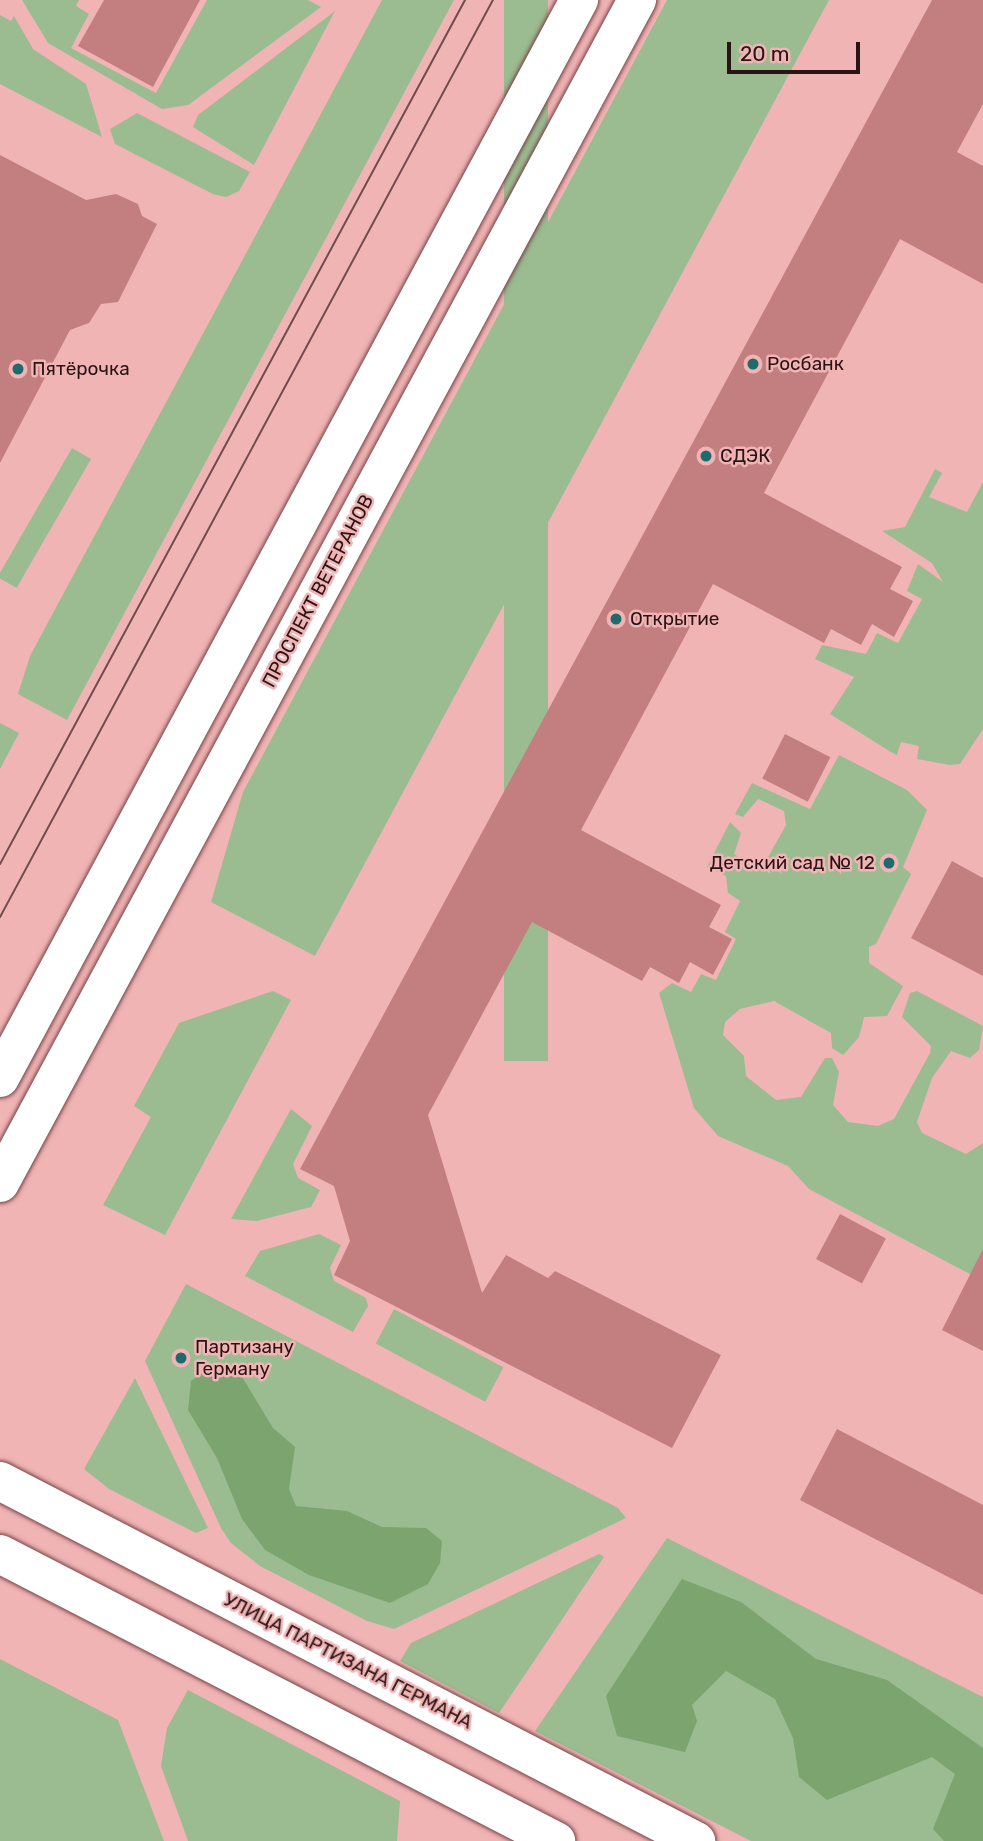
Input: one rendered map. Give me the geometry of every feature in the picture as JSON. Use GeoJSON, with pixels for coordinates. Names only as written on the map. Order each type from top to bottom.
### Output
{"type":"FeatureCollection","features":[{"type":"Feature","properties":{"kind":"main road"},"geometry":{"type":"LineString","coordinates":[[0,1078],[579,0]]}},
{"type":"Feature","properties":{"kind":"main road","name":"ПРОСПЕКТ ВЕТЕРАНОВ"},"geometry":{"type":"LineString","coordinates":[[0,1182],[637,0]]}},
{"type":"Feature","properties":{"kind":"main road","name":"УЛИЦА ПАРТИЗАНА ГЕРМАНА"},"geometry":{"type":"LineString","coordinates":[[0,1481],[696,1841]]}},
{"type":"Feature","properties":{"kind":"main road"},"geometry":{"type":"LineString","coordinates":[[0,1554],[556,1841]]}},
{"type":"Feature","properties":{"kind":"green space"},"geometry":{"type":"Polygon","coordinates":[[[22,0],[79,0],[76,6],[89,14],[71,48],[156,93],[207,0],[308,0],[321,7],[188,105],[162,109],[48,43],[22,0]]]}},
{"type":"Feature","properties":{"kind":"green space"},"geometry":{"type":"Polygon","coordinates":[[[382,0],[454,0],[67,720],[18,694],[30,656],[382,0]]]}},
{"type":"Feature","properties":{"kind":"green space"},"geometry":{"type":"Polygon","coordinates":[[[504,0],[548,0],[548,1061],[504,1061],[504,0]]]}},
{"type":"Feature","properties":{"kind":"green space"},"geometry":{"type":"Polygon","coordinates":[[[667,0],[829,0],[315,956],[211,902],[243,792],[667,0]]]}},
{"type":"Feature","properties":{"kind":"green space"},"geometry":{"type":"Polygon","coordinates":[[[335,11],[254,165],[193,127],[198,115],[335,11]]]}},
{"type":"Feature","properties":{"kind":"green space"},"geometry":{"type":"Polygon","coordinates":[[[0,15],[11,21],[14,16],[33,49],[86,84],[102,137],[0,84],[0,15]]]}},
{"type":"Feature","properties":{"kind":"green space"},"geometry":{"type":"Polygon","coordinates":[[[137,113],[250,172],[239,191],[226,197],[213,194],[115,144],[110,129],[137,113]]]}},
{"type":"Feature","properties":{"kind":"green space"},"geometry":{"type":"Polygon","coordinates":[[[72,448],[91,459],[17,588],[0,578],[0,573],[72,448]]]}},
{"type":"Feature","properties":{"kind":"green space"},"geometry":{"type":"Polygon","coordinates":[[[935,469],[942,473],[929,497],[967,512],[983,482],[983,729],[960,764],[950,765],[917,759],[919,746],[901,742],[897,755],[830,714],[854,677],[815,659],[822,645],[866,654],[877,633],[898,643],[922,599],[907,591],[918,564],[943,582],[932,563],[882,531],[905,527],[935,469]]]}},
{"type":"Feature","properties":{"kind":"green space"},"geometry":{"type":"Polygon","coordinates":[[[0,723],[19,733],[0,769],[0,723]]]}},
{"type":"Feature","properties":{"kind":"green space"},"geometry":{"type":"Polygon","coordinates":[[[839,755],[907,790],[927,810],[903,867],[911,874],[876,944],[869,947],[869,963],[903,986],[887,1016],[864,1017],[859,1037],[843,1055],[832,1048],[831,1033],[774,1001],[740,1009],[725,1022],[723,1035],[744,1056],[746,1076],[776,1100],[801,1097],[825,1058],[832,1058],[839,1072],[833,1105],[848,1122],[878,1126],[894,1119],[930,1053],[931,1046],[902,1017],[910,993],[917,991],[983,1026],[979,1050],[970,1058],[951,1051],[932,1078],[917,1122],[922,1133],[966,1154],[983,1143],[983,1281],[809,1189],[788,1166],[718,1136],[694,1108],[659,993],[672,983],[691,992],[701,974],[716,980],[736,939],[725,932],[740,901],[728,893],[726,876],[707,867],[730,822],[741,833],[734,854],[753,866],[766,861],[786,825],[784,811],[758,799],[743,817],[735,814],[752,783],[810,809],[839,755]]]}},
{"type":"Feature","properties":{"kind":"green space"},"geometry":{"type":"Polygon","coordinates":[[[273,991],[291,1000],[165,1235],[103,1205],[151,1117],[134,1106],[179,1023],[273,991]]]}},
{"type":"Feature","properties":{"kind":"green space"},"geometry":{"type":"Polygon","coordinates":[[[291,1109],[312,1126],[293,1164],[298,1178],[320,1190],[311,1207],[257,1221],[231,1219],[291,1109]]]}},
{"type":"Feature","properties":{"kind":"green space"},"geometry":{"type":"Polygon","coordinates":[[[319,1234],[341,1245],[330,1268],[334,1281],[366,1298],[368,1306],[353,1332],[245,1276],[260,1251],[319,1234]]]}},
{"type":"Feature","properties":{"kind":"green space"},"geometry":{"type":"Polygon","coordinates":[[[186,1284],[618,1508],[626,1518],[394,1629],[367,1621],[260,1566],[231,1543],[221,1528],[145,1361],[186,1284]]]}},
{"type":"Feature","properties":{"kind":"green space"},"geometry":{"type":"Polygon","coordinates":[[[394,1309],[503,1367],[485,1402],[376,1343],[394,1309]]]}},
{"type":"Feature","properties":{"kind":"green space"},"geometry":{"type":"Polygon","coordinates":[[[214,1365],[239,1372],[273,1428],[295,1447],[289,1489],[296,1506],[347,1511],[382,1527],[426,1528],[442,1541],[440,1563],[428,1584],[390,1603],[309,1575],[265,1550],[242,1519],[217,1458],[188,1410],[191,1381],[214,1365]]]}},
{"type":"Feature","properties":{"kind":"green space"},"geometry":{"type":"Polygon","coordinates":[[[135,1378],[208,1528],[196,1533],[109,1489],[84,1469],[135,1378]]]}},
{"type":"Feature","properties":{"kind":"green space"},"geometry":{"type":"Polygon","coordinates":[[[667,1538],[983,1697],[983,1841],[751,1841],[535,1731],[667,1538]]]}},
{"type":"Feature","properties":{"kind":"green space"},"geometry":{"type":"Polygon","coordinates":[[[599,1554],[604,1557],[499,1713],[400,1661],[411,1643],[599,1554]]]}},
{"type":"Feature","properties":{"kind":"green space"},"geometry":{"type":"Polygon","coordinates":[[[682,1579],[741,1602],[816,1659],[887,1680],[983,1748],[983,1841],[944,1841],[933,1829],[955,1774],[932,1757],[827,1800],[799,1777],[793,1738],[775,1699],[726,1671],[692,1705],[697,1721],[685,1752],[617,1736],[606,1696],[682,1579]]]}},
{"type":"Feature","properties":{"kind":"green space"},"geometry":{"type":"Polygon","coordinates":[[[0,1659],[118,1720],[164,1841],[0,1841],[0,1659]]]}},
{"type":"Feature","properties":{"kind":"green space"},"geometry":{"type":"Polygon","coordinates":[[[188,1690],[400,1801],[397,1841],[188,1841],[161,1766],[167,1728],[188,1690]]]}},
{"type":"Feature","properties":{"kind":"building"},"geometry":{"type":"Polygon","coordinates":[[[104,0],[200,0],[153,87],[78,46],[104,0]]]}},
{"type":"Feature","properties":{"kind":"building"},"geometry":{"type":"Polygon","coordinates":[[[932,0],[983,0],[983,104],[957,152],[983,166],[983,284],[900,239],[764,493],[902,567],[890,589],[913,601],[894,637],[872,624],[861,645],[831,629],[824,643],[713,584],[581,830],[721,905],[709,927],[732,939],[713,975],[690,962],[679,983],[650,967],[642,981],[532,922],[428,1115],[482,1293],[506,1255],[548,1278],[555,1271],[721,1355],[672,1448],[334,1275],[350,1241],[334,1186],[300,1169],[932,0]]]}},
{"type":"Feature","properties":{"kind":"building"},"geometry":{"type":"Polygon","coordinates":[[[0,155],[86,200],[116,194],[138,204],[142,216],[157,224],[118,302],[101,304],[89,323],[70,330],[0,463],[0,155]]]}},
{"type":"Feature","properties":{"kind":"building"},"geometry":{"type":"Polygon","coordinates":[[[785,734],[830,757],[808,802],[762,779],[785,734]]]}},
{"type":"Feature","properties":{"kind":"building"},"geometry":{"type":"Polygon","coordinates":[[[952,861],[983,878],[983,976],[911,938],[952,861]]]}},
{"type":"Feature","properties":{"kind":"building"},"geometry":{"type":"Polygon","coordinates":[[[840,1214],[886,1238],[862,1283],[816,1259],[840,1214]]]}},
{"type":"Feature","properties":{"kind":"building"},"geometry":{"type":"Polygon","coordinates":[[[983,1249],[983,1351],[942,1330],[983,1249]]]}},
{"type":"Feature","properties":{"kind":"building"},"geometry":{"type":"Polygon","coordinates":[[[837,1429],[983,1505],[983,1595],[800,1500],[837,1429]]]}},
{"type":"Feature","properties":{"kind":"tram line"},"geometry":{"type":"LineString","coordinates":[[0,864],[465,0]]}},
{"type":"Feature","properties":{"kind":"tram line"},"geometry":{"type":"LineString","coordinates":[[0,917],[493,0]]}},
{"type":"Feature","properties":{"kind":"place","name":"Росбанк"},"geometry":{"type":"Point","coordinates":[753,364]}},
{"type":"Feature","properties":{"kind":"place","name":"Пятёрочка"},"geometry":{"type":"Point","coordinates":[18,369]}},
{"type":"Feature","properties":{"kind":"place","name":"СДЭК"},"geometry":{"type":"Point","coordinates":[706,456]}},
{"type":"Feature","properties":{"kind":"place","name":"Открытие"},"geometry":{"type":"Point","coordinates":[616,619]}},
{"type":"Feature","properties":{"kind":"place","name":"Детский сад № 12"},"geometry":{"type":"Point","coordinates":[889,863]}},
{"type":"Feature","properties":{"kind":"place","name":"Партизану Герману"},"geometry":{"type":"Point","coordinates":[181,1358]}}]}
